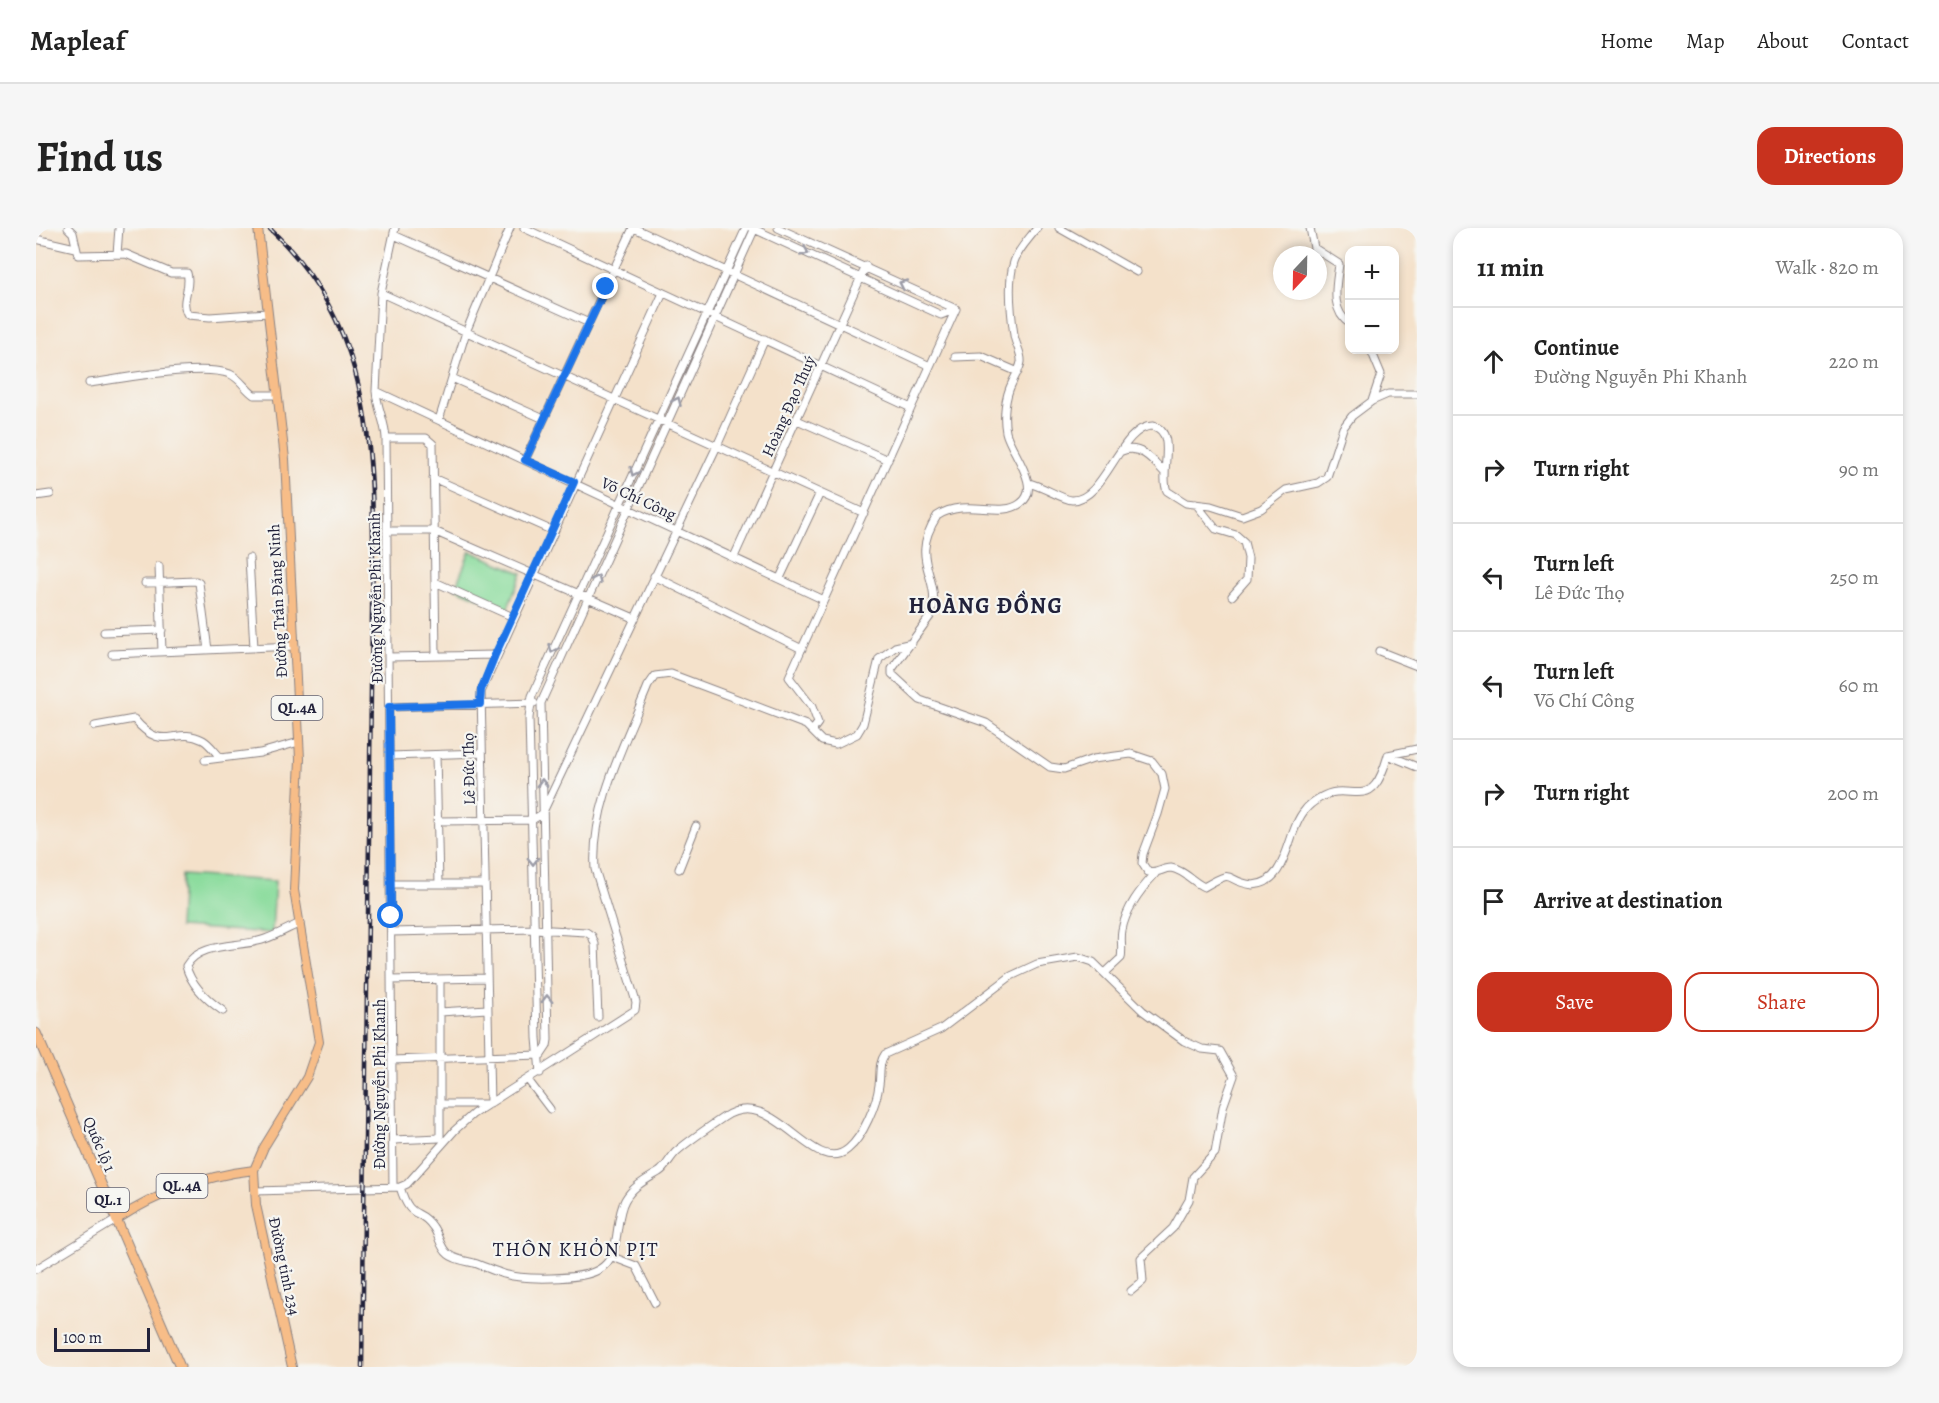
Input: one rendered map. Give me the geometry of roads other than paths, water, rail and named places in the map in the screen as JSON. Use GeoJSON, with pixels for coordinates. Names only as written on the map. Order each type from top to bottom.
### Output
{"type":"FeatureCollection","features":[{"type":"Feature","properties":{"kind":"highway","name":"Quốc lộ 1"},"geometry":{"type":"LineString","coordinates":[[36,1032],[180,1367]]}},
{"type":"Feature","properties":{"kind":"main road","name":"Đường Trần Đăng Ninh"},"geometry":{"type":"LineString","coordinates":[[254,1170],[264,1147],[307,1077],[318,1049],[316,1015],[294,890],[300,796],[299,742],[285,459],[258,228]]}},
{"type":"Feature","properties":{"kind":"main road","name":"Đường tỉnh 234"},"geometry":{"type":"LineString","coordinates":[[254,1170],[255,1191],[292,1367]]}},
{"type":"Feature","properties":{"kind":"main road","name":"QL.4A"},"geometry":{"type":"LineString","coordinates":[[116,1220],[177,1187],[231,1173],[254,1170]]}},
{"type":"Feature","properties":{"kind":"street"},"geometry":{"type":"LineString","coordinates":[[68,228],[73,233],[76,254],[80,256],[117,254],[139,258],[171,273],[187,274],[188,287],[183,302],[188,315],[267,313]]}},
{"type":"Feature","properties":{"kind":"street"},"geometry":{"type":"LineString","coordinates":[[117,254],[119,228]]}},
{"type":"Feature","properties":{"kind":"street"},"geometry":{"type":"LineString","coordinates":[[439,420],[466,332],[510,228]]}},
{"type":"Feature","properties":{"kind":"street"},"geometry":{"type":"LineString","coordinates":[[524,228],[911,408]]}},
{"type":"Feature","properties":{"kind":"street"},"geometry":{"type":"LineString","coordinates":[[525,460],[634,228],[930,366]]}},
{"type":"Feature","properties":{"kind":"street"},"geometry":{"type":"LineString","coordinates":[[540,1073],[534,929],[530,704],[746,228]]}},
{"type":"Feature","properties":{"kind":"street"},"geometry":{"type":"LineString","coordinates":[[541,1055],[548,1040],[541,703],[754,228],[941,315],[956,309]]}},
{"type":"Feature","properties":{"kind":"street"},"geometry":{"type":"LineString","coordinates":[[778,228],[866,266],[956,309]]}},
{"type":"Feature","properties":{"kind":"street"},"geometry":{"type":"LineString","coordinates":[[1037,228],[1017,254],[1011,275],[1014,336],[1021,359],[1009,391],[1005,429],[1028,483],[1026,498],[1015,506],[999,509],[958,506],[937,516],[923,545],[935,604],[932,615],[892,669],[900,683],[920,700],[986,723],[1050,767],[1064,769],[1082,762],[1124,754],[1138,754],[1152,761],[1162,774],[1165,789],[1142,863],[1148,872],[1155,874]]}},
{"type":"Feature","properties":{"kind":"street"},"geometry":{"type":"LineString","coordinates":[[1059,228],[1137,272]]}},
{"type":"Feature","properties":{"kind":"street"},"geometry":{"type":"LineString","coordinates":[[1310,228],[1314,248],[1340,265],[1336,283],[1337,310],[1345,319]]}},
{"type":"Feature","properties":{"kind":"street"},"geometry":{"type":"LineString","coordinates":[[395,232],[589,323]]}},
{"type":"Feature","properties":{"kind":"street","name":"Đường Nguyễn Phi Khanh"},"geometry":{"type":"LineString","coordinates":[[395,232],[381,293],[376,391],[377,409],[384,421],[386,438],[393,1140],[397,1187]]}},
{"type":"Feature","properties":{"kind":"street"},"geometry":{"type":"LineString","coordinates":[[36,239],[75,248]]}},
{"type":"Feature","properties":{"kind":"street","name":"Hoàng Đạo Thuý"},"geometry":{"type":"LineString","coordinates":[[734,557],[866,266]]}},
{"type":"Feature","properties":{"kind":"street"},"geometry":{"type":"LineString","coordinates":[[381,293],[864,513]]}},
{"type":"Feature","properties":{"kind":"street","name":"Lê Đức Thọ"},"geometry":{"type":"LineString","coordinates":[[490,1104],[481,690],[574,482],[663,293]]}},
{"type":"Feature","properties":{"kind":"street"},"geometry":{"type":"LineString","coordinates":[[812,730],[818,723],[812,707],[789,677],[956,309]]}},
{"type":"Feature","properties":{"kind":"street"},"geometry":{"type":"LineString","coordinates":[[437,821],[532,820],[542,814],[717,446],[765,339]]}},
{"type":"Feature","properties":{"kind":"street"},"geometry":{"type":"LineString","coordinates":[[1372,401],[1381,374],[1373,354]]}},
{"type":"Feature","properties":{"kind":"street"},"geometry":{"type":"LineString","coordinates":[[955,357],[981,356],[1018,372]]}},
{"type":"Feature","properties":{"kind":"street"},"geometry":{"type":"LineString","coordinates":[[89,383],[202,370],[230,374],[239,379],[256,396],[277,395]]}},
{"type":"Feature","properties":{"kind":"street"},"geometry":{"type":"LineString","coordinates":[[452,378],[544,419]]}},
{"type":"Feature","properties":{"kind":"street","name":"Võ Chí Công"},"geometry":{"type":"LineString","coordinates":[[376,391],[824,600]]}},
{"type":"Feature","properties":{"kind":"street"},"geometry":{"type":"LineString","coordinates":[[1028,483],[1075,500],[1096,487],[1120,452],[1141,430],[1148,426],[1159,428],[1166,437],[1164,472],[1167,491],[1180,500],[1211,506],[1242,516],[1261,509],[1286,490],[1321,482],[1329,474],[1343,428],[1352,416],[1372,401],[1388,394],[1417,394]]}},
{"type":"Feature","properties":{"kind":"street"},"geometry":{"type":"LineString","coordinates":[[797,420],[888,460]]}},
{"type":"Feature","properties":{"kind":"street"},"geometry":{"type":"LineString","coordinates":[[386,438],[431,440],[436,656]]}},
{"type":"Feature","properties":{"kind":"street"},"geometry":{"type":"LineString","coordinates":[[1120,452],[1127,449],[1145,453],[1164,472]]}},
{"type":"Feature","properties":{"kind":"street"},"geometry":{"type":"LineString","coordinates":[[433,478],[553,531]]}},
{"type":"Feature","properties":{"kind":"street"},"geometry":{"type":"LineString","coordinates":[[780,578],[820,493]]}},
{"type":"Feature","properties":{"kind":"street"},"geometry":{"type":"LineString","coordinates":[[36,496],[50,494]]}},
{"type":"Feature","properties":{"kind":"street"},"geometry":{"type":"LineString","coordinates":[[1196,504],[1216,529],[1236,535],[1244,542],[1248,558],[1247,579],[1232,596]]}},
{"type":"Feature","properties":{"kind":"street"},"geometry":{"type":"LineString","coordinates":[[387,531],[434,531],[634,618]]}},
{"type":"Feature","properties":{"kind":"street"},"geometry":{"type":"LineString","coordinates":[[249,558],[254,648]]}},
{"type":"Feature","properties":{"kind":"street"},"geometry":{"type":"LineString","coordinates":[[159,566],[162,652]]}},
{"type":"Feature","properties":{"kind":"street"},"geometry":{"type":"LineString","coordinates":[[654,576],[802,649]]}},
{"type":"Feature","properties":{"kind":"street"},"geometry":{"type":"LineString","coordinates":[[145,583],[196,581],[199,583],[207,650]]}},
{"type":"Feature","properties":{"kind":"street"},"geometry":{"type":"LineString","coordinates":[[435,582],[513,617]]}},
{"type":"Feature","properties":{"kind":"street"},"geometry":{"type":"LineString","coordinates":[[104,632],[162,630]]}},
{"type":"Feature","properties":{"kind":"street"},"geometry":{"type":"LineString","coordinates":[[255,1191],[397,1187],[414,1179],[455,1130],[490,1104],[635,1010],[636,1002],[595,869],[594,854],[596,832],[608,790],[652,679],[658,674],[671,674],[782,715],[812,730],[825,743],[836,744],[857,734],[868,711],[874,670],[879,658],[895,647],[912,643]]}},
{"type":"Feature","properties":{"kind":"street"},"geometry":{"type":"LineString","coordinates":[[112,654],[295,646]]}},
{"type":"Feature","properties":{"kind":"street"},"geometry":{"type":"LineString","coordinates":[[1379,651],[1417,666]]}},
{"type":"Feature","properties":{"kind":"street"},"geometry":{"type":"LineString","coordinates":[[389,657],[495,655]]}},
{"type":"Feature","properties":{"kind":"street"},"geometry":{"type":"LineString","coordinates":[[389,707],[541,703]]}},
{"type":"Feature","properties":{"kind":"street"},"geometry":{"type":"LineString","coordinates":[[95,726],[134,719],[148,735],[203,740],[220,757]]}},
{"type":"Feature","properties":{"kind":"street"},"geometry":{"type":"LineString","coordinates":[[205,760],[260,753],[299,742]]}},
{"type":"Feature","properties":{"kind":"street"},"geometry":{"type":"LineString","coordinates":[[1388,755],[1417,749]]}},
{"type":"Feature","properties":{"kind":"street"},"geometry":{"type":"LineString","coordinates":[[390,756],[481,753]]}},
{"type":"Feature","properties":{"kind":"street"},"geometry":{"type":"LineString","coordinates":[[436,755],[439,884]]}},
{"type":"Feature","properties":{"kind":"street"},"geometry":{"type":"LineString","coordinates":[[1105,973],[1121,958],[1121,931],[1126,914],[1141,890],[1155,874],[1167,868],[1174,869],[1204,887],[1213,880],[1228,876],[1249,885],[1258,885],[1280,869],[1291,834],[1305,809],[1336,792],[1362,793],[1369,790],[1380,776],[1388,755]]}},
{"type":"Feature","properties":{"kind":"street"},"geometry":{"type":"LineString","coordinates":[[1388,755],[1417,768]]}},
{"type":"Feature","properties":{"kind":"street"},"geometry":{"type":"LineString","coordinates":[[679,868],[696,825]]}},
{"type":"Feature","properties":{"kind":"street"},"geometry":{"type":"LineString","coordinates":[[391,884],[484,884]]}},
{"type":"Feature","properties":{"kind":"street"},"geometry":{"type":"LineString","coordinates":[[223,1011],[211,1003],[188,976],[186,966],[190,959],[209,949],[266,939],[300,923]]}},
{"type":"Feature","properties":{"kind":"street"},"geometry":{"type":"LineString","coordinates":[[391,932],[534,929],[581,931],[592,936],[597,969],[598,1017]]}},
{"type":"Feature","properties":{"kind":"street"},"geometry":{"type":"LineString","coordinates":[[397,1187],[407,1208],[432,1226],[449,1255],[506,1275],[528,1277],[579,1275],[597,1271],[610,1256],[616,1242],[621,1207],[627,1196],[645,1178],[660,1171],[678,1150],[731,1112],[743,1108],[758,1111],[781,1122],[819,1152],[837,1154],[850,1148],[874,1106],[880,1063],[887,1052],[923,1039],[942,1029],[1011,976],[1037,964],[1078,957],[1092,962],[1143,1011],[1184,1041],[1202,1049],[1220,1051],[1234,1076],[1223,1107],[1215,1152],[1193,1177],[1189,1200],[1173,1228],[1141,1258],[1143,1281],[1131,1291]]}},
{"type":"Feature","properties":{"kind":"street"},"geometry":{"type":"LineString","coordinates":[[392,980],[487,978]]}},
{"type":"Feature","properties":{"kind":"street"},"geometry":{"type":"LineString","coordinates":[[393,1140],[440,1138],[440,979]]}},
{"type":"Feature","properties":{"kind":"street"},"geometry":{"type":"LineString","coordinates":[[440,1012],[488,1009]]}},
{"type":"Feature","properties":{"kind":"street"},"geometry":{"type":"LineString","coordinates":[[392,1060],[541,1055]]}},
{"type":"Feature","properties":{"kind":"street"},"geometry":{"type":"LineString","coordinates":[[528,1080],[550,1109]]}},
{"type":"Feature","properties":{"kind":"street"},"geometry":{"type":"LineString","coordinates":[[440,1104],[490,1104]]}},
{"type":"Feature","properties":{"kind":"street"},"geometry":{"type":"LineString","coordinates":[[36,1269],[116,1220]]}},
{"type":"Feature","properties":{"kind":"street"},"geometry":{"type":"LineString","coordinates":[[610,1256],[636,1266],[656,1303]]}},
{"type":"Feature","properties":{"kind":"railway"},"geometry":{"type":"LineString","coordinates":[[269,228],[299,261],[323,295],[341,332],[355,371],[364,411],[369,452],[373,538],[362,1367]]}},
{"type":"Feature","properties":{"kind":"district","name":"HOÀNG ĐỒNG"},"geometry":{"type":"Point","coordinates":[986,605]}},
{"type":"Feature","properties":{"kind":"district","name":"THÔN KHỎN PỊT"},"geometry":{"type":"Point","coordinates":[576,1249]}}]}
